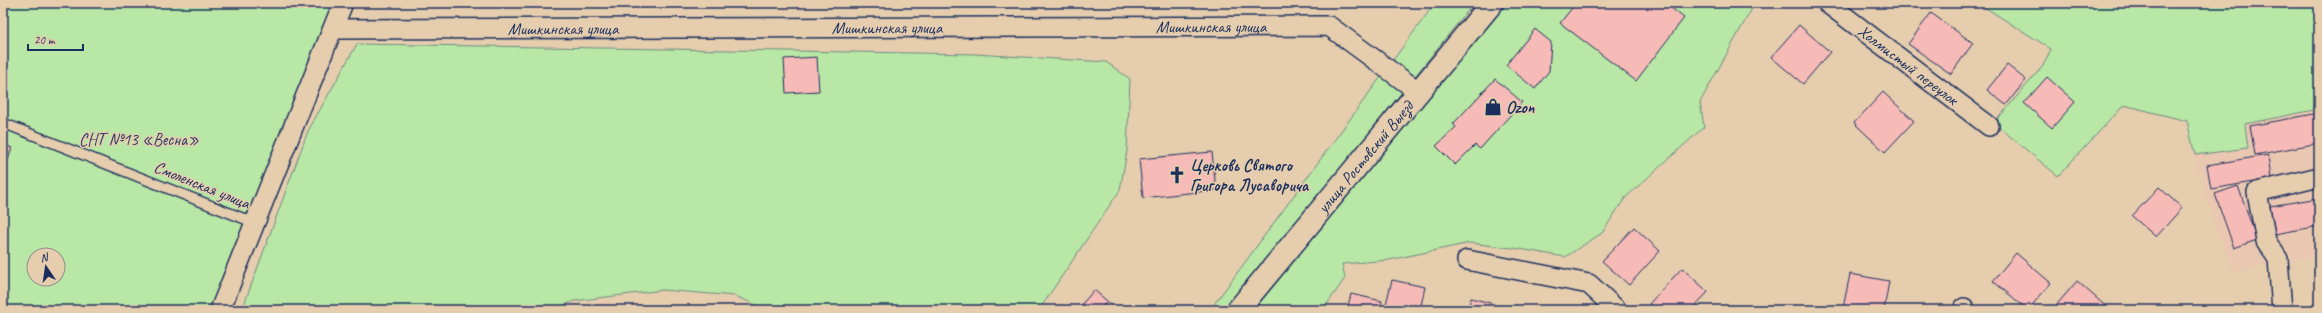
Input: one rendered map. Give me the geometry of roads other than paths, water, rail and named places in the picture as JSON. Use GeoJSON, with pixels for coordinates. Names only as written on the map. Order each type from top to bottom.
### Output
{"type":"FeatureCollection","features":[{"type":"Feature","properties":{"kind":"main road","name":"улица Ростовский Выезд"},"geometry":{"type":"LineString","coordinates":[[1238,310],[1492,3]]}},
{"type":"Feature","properties":{"kind":"street","name":"Холмистый переулок"},"geometry":{"type":"LineString","coordinates":[[1827,3],[1989,126]]}},
{"type":"Feature","properties":{"kind":"street"},"geometry":{"type":"LineString","coordinates":[[220,310],[333,29],[338,4]]}},
{"type":"Feature","properties":{"kind":"street","name":"Мишкинская улица"},"geometry":{"type":"LineString","coordinates":[[333,29],[1329,26],[1419,92]]}},
{"type":"Feature","properties":{"kind":"street"},"geometry":{"type":"LineString","coordinates":[[2282,310],[2278,259],[2266,241],[2257,192],[2319,178]]}},
{"type":"Feature","properties":{"kind":"street"},"geometry":{"type":"LineString","coordinates":[[1467,260],[1589,284],[1617,310]]}},
{"type":"Feature","properties":{"kind":"lane","name":"Смоленская улица"},"geometry":{"type":"LineString","coordinates":[[3,123],[255,223]]}},
{"type":"Feature","properties":{"kind":"place","name":"Ozon"},"geometry":{"type":"Point","coordinates":[1493,107]}},
{"type":"Feature","properties":{"kind":"place","name":"Церковь Святого Григора Лусаворича"},"geometry":{"type":"Point","coordinates":[1177,175]}},
{"type":"Feature","properties":{"kind":"park label","name":"СНТ №13 «Весна»"},"geometry":{"type":"Point","coordinates":[139,139]}}]}
